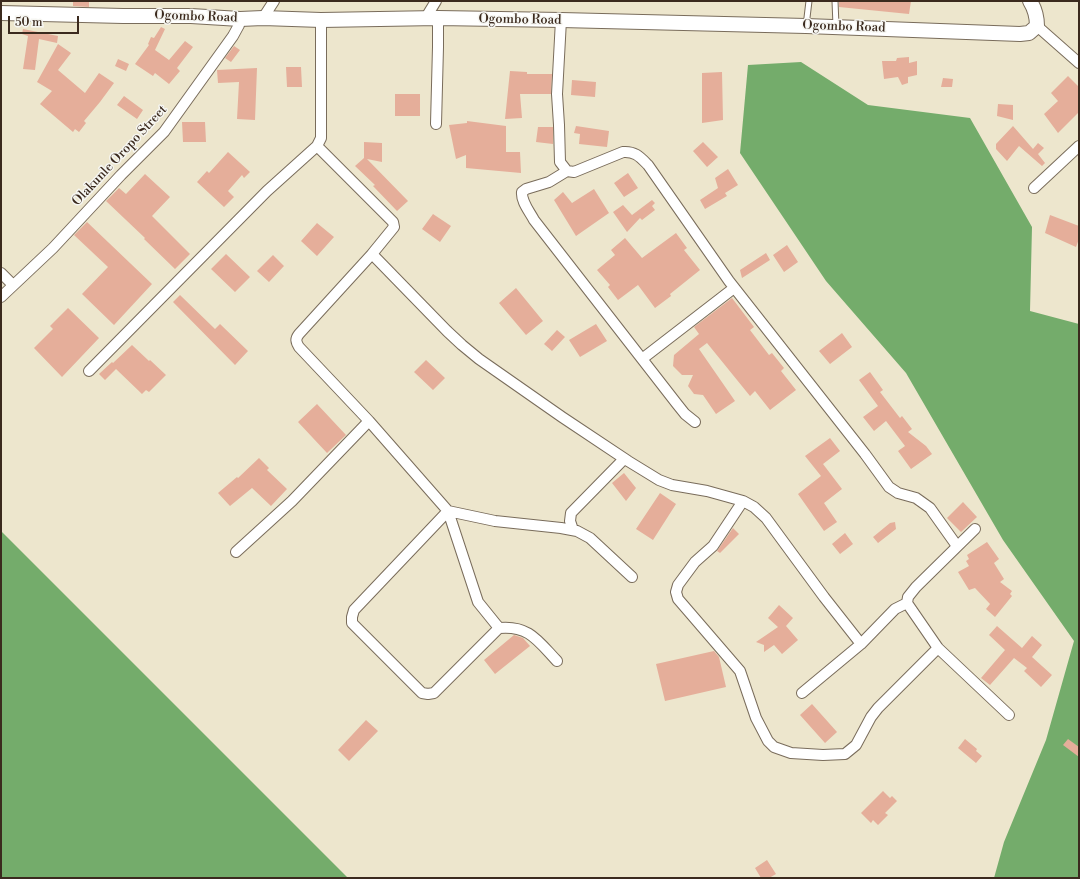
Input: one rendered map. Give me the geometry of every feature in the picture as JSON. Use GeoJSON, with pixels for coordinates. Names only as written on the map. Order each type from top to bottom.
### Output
{"type":"FeatureCollection","features":[{"type":"Feature","properties":{"kind":"main road"},"geometry":{"type":"LineString","coordinates":[[1030,1],[1037,17],[1037,26]]}},
{"type":"Feature","properties":{"kind":"main road","name":"Ogombo Road"},"geometry":{"type":"LineString","coordinates":[[1,12],[123,16],[191,16],[240,19],[561,20],[806,26],[1020,34],[1029,33],[1037,26]]}},
{"type":"Feature","properties":{"kind":"street"},"geometry":{"type":"LineString","coordinates":[[263,18],[274,1]]}},
{"type":"Feature","properties":{"kind":"street"},"geometry":{"type":"LineString","coordinates":[[436,1],[431,19],[438,47],[436,124]]}},
{"type":"Feature","properties":{"kind":"street","name":"Olakunle Oropo Street"},"geometry":{"type":"LineString","coordinates":[[1,297],[53,248],[121,175],[164,132],[233,36],[239,25],[240,19]]}},
{"type":"Feature","properties":{"kind":"street"},"geometry":{"type":"LineString","coordinates":[[90,371],[267,191],[317,146],[321,138],[321,20]]}},
{"type":"Feature","properties":{"kind":"street"},"geometry":{"type":"LineString","coordinates":[[561,20],[556,94],[559,124],[560,162],[566,171]]}},
{"type":"Feature","properties":{"kind":"street"},"geometry":{"type":"LineString","coordinates":[[1037,26],[1079,63]]}},
{"type":"Feature","properties":{"kind":"street"},"geometry":{"type":"LineString","coordinates":[[317,146],[393,222],[394,227],[372,254],[296,338],[296,342],[448,511],[478,602],[499,628]]}},
{"type":"Feature","properties":{"kind":"street"},"geometry":{"type":"LineString","coordinates":[[1034,188],[1079,146]]}},
{"type":"Feature","properties":{"kind":"street"},"geometry":{"type":"LineString","coordinates":[[695,422],[685,414],[534,220],[521,196],[522,192],[526,189],[549,182],[566,171],[574,172],[623,152],[631,151],[636,154],[648,165],[734,288],[865,454],[889,487],[898,493],[916,498],[930,508],[957,546]]}},
{"type":"Feature","properties":{"kind":"street"},"geometry":{"type":"LineString","coordinates":[[372,254],[462,345],[556,413],[624,459],[659,480],[672,485],[706,491],[743,501],[754,507],[766,518],[824,597],[861,644]]}},
{"type":"Feature","properties":{"kind":"street"},"geometry":{"type":"LineString","coordinates":[[1,273],[13,285]]}},
{"type":"Feature","properties":{"kind":"street"},"geometry":{"type":"LineString","coordinates":[[642,359],[734,288]]}},
{"type":"Feature","properties":{"kind":"street"},"geometry":{"type":"LineString","coordinates":[[236,552],[292,501],[369,422]]}},
{"type":"Feature","properties":{"kind":"street"},"geometry":{"type":"LineString","coordinates":[[573,530],[570,521],[571,513],[624,459]]}},
{"type":"Feature","properties":{"kind":"street"},"geometry":{"type":"LineString","coordinates":[[743,501],[713,546],[695,562],[678,585],[676,592],[678,599],[740,671],[756,718],[768,741],[774,747],[791,753],[836,755],[849,752],[856,745],[871,717],[878,708],[938,648]]}},
{"type":"Feature","properties":{"kind":"street"},"geometry":{"type":"LineString","coordinates":[[448,511],[495,521],[577,531],[590,538],[632,577]]}},
{"type":"Feature","properties":{"kind":"street"},"geometry":{"type":"LineString","coordinates":[[448,511],[354,610],[352,623],[422,693],[434,693],[499,628],[516,628],[524,630],[533,636],[557,661]]}},
{"type":"Feature","properties":{"kind":"street"},"geometry":{"type":"LineString","coordinates":[[975,529],[913,590],[908,596],[907,603],[938,648],[1009,715]]}},
{"type":"Feature","properties":{"kind":"street"},"geometry":{"type":"LineString","coordinates":[[802,693],[861,644],[895,609],[907,603]]}},
{"type":"Feature","properties":{"kind":"lane"},"geometry":{"type":"LineString","coordinates":[[806,26],[808,1]]}},
{"type":"Feature","properties":{"kind":"lane"},"geometry":{"type":"LineString","coordinates":[[835,1],[836,27]]}},
{"type":"Feature","properties":{"kind":"green space"},"geometry":{"type":"Polygon","coordinates":[[[801,62],[868,105],[970,118],[1032,227],[1030,311],[1079,324],[1079,878],[994,878],[1004,842],[1046,740],[1074,641],[1003,540],[906,373],[826,281],[740,153],[748,65],[801,62]]]}},
{"type":"Feature","properties":{"kind":"green space"},"geometry":{"type":"Polygon","coordinates":[[[1,531],[348,878],[1,878],[1,531]]]}},
{"type":"Feature","properties":{"kind":"building"},"geometry":{"type":"Polygon","coordinates":[[[73,1],[89,1],[89,7],[73,6],[73,1]]]}},
{"type":"Feature","properties":{"kind":"building"},"geometry":{"type":"Polygon","coordinates":[[[839,1],[911,1],[909,14],[839,7],[839,1]]]}},
{"type":"Feature","properties":{"kind":"building"},"geometry":{"type":"Polygon","coordinates":[[[161,27],[165,29],[155,50],[169,60],[185,41],[193,47],[177,68],[180,71],[169,84],[155,73],[153,76],[135,64],[149,45],[148,44],[151,37],[154,38],[161,27]]]}},
{"type":"Feature","properties":{"kind":"building"},"geometry":{"type":"Polygon","coordinates":[[[23,29],[58,36],[57,43],[39,39],[35,70],[23,69],[28,36],[22,34],[23,29]]]}},
{"type":"Feature","properties":{"kind":"building"},"geometry":{"type":"Polygon","coordinates":[[[58,44],[71,53],[58,70],[85,93],[99,73],[114,83],[84,121],[86,123],[79,132],[75,129],[73,132],[40,104],[52,91],[37,82],[58,44]]]}},
{"type":"Feature","properties":{"kind":"building"},"geometry":{"type":"Polygon","coordinates":[[[234,46],[240,50],[231,62],[225,58],[234,46]]]}},
{"type":"Feature","properties":{"kind":"building"},"geometry":{"type":"Polygon","coordinates":[[[909,57],[909,63],[917,61],[917,75],[908,77],[908,83],[902,85],[898,77],[884,79],[882,61],[896,61],[897,58],[909,57]]]}},
{"type":"Feature","properties":{"kind":"building"},"geometry":{"type":"Polygon","coordinates":[[[118,59],[129,64],[126,71],[115,66],[118,59]]]}},
{"type":"Feature","properties":{"kind":"building"},"geometry":{"type":"Polygon","coordinates":[[[286,67],[301,67],[302,87],[287,87],[286,67]]]}},
{"type":"Feature","properties":{"kind":"building"},"geometry":{"type":"Polygon","coordinates":[[[257,68],[255,120],[237,119],[239,82],[218,83],[217,70],[257,68]]]}},
{"type":"Feature","properties":{"kind":"building"},"geometry":{"type":"Polygon","coordinates":[[[510,71],[527,72],[527,74],[552,74],[551,94],[520,94],[522,118],[505,119],[510,71]]]}},
{"type":"Feature","properties":{"kind":"building"},"geometry":{"type":"Polygon","coordinates":[[[722,72],[723,120],[702,123],[702,73],[722,72]]]}},
{"type":"Feature","properties":{"kind":"building"},"geometry":{"type":"Polygon","coordinates":[[[1068,76],[1079,87],[1079,112],[1058,133],[1044,114],[1058,101],[1051,93],[1068,76]]]}},
{"type":"Feature","properties":{"kind":"building"},"geometry":{"type":"Polygon","coordinates":[[[943,78],[953,79],[952,87],[941,87],[943,78]]]}},
{"type":"Feature","properties":{"kind":"building"},"geometry":{"type":"Polygon","coordinates":[[[572,80],[596,82],[595,97],[571,95],[572,80]]]}},
{"type":"Feature","properties":{"kind":"building"},"geometry":{"type":"Polygon","coordinates":[[[395,94],[420,94],[420,116],[395,116],[395,94]]]}},
{"type":"Feature","properties":{"kind":"building"},"geometry":{"type":"Polygon","coordinates":[[[124,96],[143,110],[137,119],[117,105],[124,96]]]}},
{"type":"Feature","properties":{"kind":"building"},"geometry":{"type":"Polygon","coordinates":[[[998,104],[1013,105],[1013,120],[997,116],[998,104]]]}},
{"type":"Feature","properties":{"kind":"building"},"geometry":{"type":"Polygon","coordinates":[[[467,121],[506,126],[506,152],[520,152],[521,173],[466,168],[466,155],[456,159],[449,125],[467,123],[467,121]]]}},
{"type":"Feature","properties":{"kind":"building"},"geometry":{"type":"Polygon","coordinates":[[[182,122],[205,122],[206,142],[183,142],[182,122]]]}},
{"type":"Feature","properties":{"kind":"building"},"geometry":{"type":"Polygon","coordinates":[[[576,126],[609,131],[607,147],[579,144],[580,134],[574,133],[576,126]]]}},
{"type":"Feature","properties":{"kind":"building"},"geometry":{"type":"Polygon","coordinates":[[[1013,126],[1033,149],[1038,143],[1044,148],[1038,154],[1045,163],[1042,166],[1019,146],[1007,161],[996,149],[996,144],[1013,126]]]}},
{"type":"Feature","properties":{"kind":"building"},"geometry":{"type":"Polygon","coordinates":[[[538,127],[553,127],[553,144],[536,142],[538,127]]]}},
{"type":"Feature","properties":{"kind":"building"},"geometry":{"type":"Polygon","coordinates":[[[364,142],[382,143],[382,162],[367,159],[408,201],[397,211],[373,186],[375,185],[355,166],[364,158],[364,142]]]}},
{"type":"Feature","properties":{"kind":"building"},"geometry":{"type":"Polygon","coordinates":[[[703,142],[718,157],[707,167],[693,151],[703,142]]]}},
{"type":"Feature","properties":{"kind":"building"},"geometry":{"type":"Polygon","coordinates":[[[228,152],[250,172],[244,178],[242,175],[228,191],[234,197],[224,207],[197,182],[207,171],[209,173],[228,152]]]}},
{"type":"Feature","properties":{"kind":"building"},"geometry":{"type":"Polygon","coordinates":[[[728,169],[738,185],[725,193],[727,196],[705,209],[700,200],[718,188],[715,178],[728,169]]]}},
{"type":"Feature","properties":{"kind":"building"},"geometry":{"type":"Polygon","coordinates":[[[628,173],[638,188],[624,197],[614,183],[628,173]]]}},
{"type":"Feature","properties":{"kind":"building"},"geometry":{"type":"Polygon","coordinates":[[[145,174],[170,197],[152,216],[190,254],[175,269],[106,201],[119,188],[126,194],[145,174]]]}},
{"type":"Feature","properties":{"kind":"building"},"geometry":{"type":"Polygon","coordinates":[[[594,189],[609,213],[576,236],[554,200],[563,192],[572,203],[594,189]]]}},
{"type":"Feature","properties":{"kind":"building"},"geometry":{"type":"Polygon","coordinates":[[[652,200],[655,203],[652,206],[655,210],[642,220],[640,218],[627,232],[613,212],[623,205],[632,215],[652,200]]]}},
{"type":"Feature","properties":{"kind":"building"},"geometry":{"type":"Polygon","coordinates":[[[433,214],[451,226],[440,242],[422,229],[433,214]]]}},
{"type":"Feature","properties":{"kind":"building"},"geometry":{"type":"Polygon","coordinates":[[[1050,215],[1079,226],[1079,239],[1076,247],[1045,233],[1050,215]]]}},
{"type":"Feature","properties":{"kind":"building"},"geometry":{"type":"Polygon","coordinates":[[[87,222],[152,284],[114,325],[82,294],[108,267],[74,235],[87,222]]]}},
{"type":"Feature","properties":{"kind":"building"},"geometry":{"type":"Polygon","coordinates":[[[317,223],[334,237],[317,256],[301,241],[317,223]]]}},
{"type":"Feature","properties":{"kind":"building"},"geometry":{"type":"Polygon","coordinates":[[[676,233],[687,248],[684,250],[700,270],[655,308],[638,285],[618,300],[608,287],[610,285],[597,270],[615,255],[611,250],[625,238],[642,258],[676,233]]]}},
{"type":"Feature","properties":{"kind":"building"},"geometry":{"type":"Polygon","coordinates":[[[787,245],[798,262],[784,272],[773,255],[787,245]]]}},
{"type":"Feature","properties":{"kind":"building"},"geometry":{"type":"Polygon","coordinates":[[[766,253],[770,260],[742,278],[740,270],[766,253]]]}},
{"type":"Feature","properties":{"kind":"building"},"geometry":{"type":"Polygon","coordinates":[[[226,254],[250,277],[235,292],[211,269],[226,254]]]}},
{"type":"Feature","properties":{"kind":"building"},"geometry":{"type":"Polygon","coordinates":[[[273,255],[284,266],[269,282],[257,271],[273,255]]]}},
{"type":"Feature","properties":{"kind":"building"},"geometry":{"type":"Polygon","coordinates":[[[516,288],[543,321],[526,335],[499,303],[516,288]]]}},
{"type":"Feature","properties":{"kind":"building"},"geometry":{"type":"Polygon","coordinates":[[[180,295],[215,329],[220,324],[248,351],[235,365],[173,302],[180,295]]]}},
{"type":"Feature","properties":{"kind":"building"},"geometry":{"type":"Polygon","coordinates":[[[732,298],[754,327],[750,330],[769,355],[772,353],[784,368],[781,371],[796,390],[770,410],[755,391],[750,396],[707,343],[699,349],[735,401],[716,414],[703,395],[694,394],[688,386],[693,375],[682,375],[673,366],[674,355],[699,334],[694,327],[732,298]]]}},
{"type":"Feature","properties":{"kind":"building"},"geometry":{"type":"Polygon","coordinates":[[[68,308],[99,338],[62,377],[34,348],[53,329],[50,326],[68,308]]]}},
{"type":"Feature","properties":{"kind":"building"},"geometry":{"type":"Polygon","coordinates":[[[596,324],[607,341],[580,357],[569,340],[596,324]]]}},
{"type":"Feature","properties":{"kind":"building"},"geometry":{"type":"Polygon","coordinates":[[[557,330],[565,337],[552,351],[544,344],[557,330]]]}},
{"type":"Feature","properties":{"kind":"building"},"geometry":{"type":"Polygon","coordinates":[[[842,333],[852,347],[830,364],[819,351],[842,333]]]}},
{"type":"Feature","properties":{"kind":"building"},"geometry":{"type":"Polygon","coordinates":[[[132,345],[166,375],[149,392],[146,390],[142,394],[116,369],[105,380],[99,374],[132,345]]]}},
{"type":"Feature","properties":{"kind":"building"},"geometry":{"type":"Polygon","coordinates":[[[426,360],[445,378],[433,390],[414,372],[426,360]]]}},
{"type":"Feature","properties":{"kind":"building"},"geometry":{"type":"Polygon","coordinates":[[[870,372],[883,390],[880,392],[900,418],[902,416],[912,429],[908,432],[926,446],[932,454],[911,469],[898,451],[905,446],[886,421],[874,431],[863,417],[878,406],[859,380],[870,372]]]}},
{"type":"Feature","properties":{"kind":"building"},"geometry":{"type":"Polygon","coordinates":[[[317,404],[346,435],[327,453],[298,422],[317,404]]]}},
{"type":"Feature","properties":{"kind":"building"},"geometry":{"type":"Polygon","coordinates":[[[830,438],[840,451],[823,464],[842,489],[824,503],[837,522],[824,531],[798,494],[821,476],[805,456],[830,438]]]}},
{"type":"Feature","properties":{"kind":"building"},"geometry":{"type":"Polygon","coordinates":[[[259,458],[269,468],[267,470],[287,489],[271,506],[252,488],[230,506],[218,493],[237,477],[238,478],[259,458]]]}},
{"type":"Feature","properties":{"kind":"building"},"geometry":{"type":"Polygon","coordinates":[[[624,473],[636,488],[626,501],[612,483],[624,473]]]}},
{"type":"Feature","properties":{"kind":"building"},"geometry":{"type":"Polygon","coordinates":[[[660,493],[676,504],[653,540],[636,529],[660,493]]]}},
{"type":"Feature","properties":{"kind":"building"},"geometry":{"type":"Polygon","coordinates":[[[963,502],[977,517],[961,532],[947,518],[963,502]]]}},
{"type":"Feature","properties":{"kind":"building"},"geometry":{"type":"Polygon","coordinates":[[[895,522],[896,529],[878,543],[873,537],[890,523],[895,522]]]}},
{"type":"Feature","properties":{"kind":"building"},"geometry":{"type":"Polygon","coordinates":[[[733,528],[739,534],[720,553],[717,551],[733,528]]]}},
{"type":"Feature","properties":{"kind":"building"},"geometry":{"type":"Polygon","coordinates":[[[845,533],[853,544],[840,554],[832,544],[845,533]]]}},
{"type":"Feature","properties":{"kind":"building"},"geometry":{"type":"Polygon","coordinates":[[[987,542],[999,559],[994,563],[1004,579],[1000,582],[1012,591],[1010,594],[1012,596],[995,617],[986,609],[990,604],[975,588],[969,590],[958,572],[969,566],[966,561],[969,559],[967,555],[987,542]]]}},
{"type":"Feature","properties":{"kind":"building"},"geometry":{"type":"Polygon","coordinates":[[[779,605],[793,618],[786,626],[798,640],[782,654],[774,645],[764,652],[764,645],[756,642],[778,627],[768,618],[779,605]]]}},
{"type":"Feature","properties":{"kind":"building"},"geometry":{"type":"Polygon","coordinates":[[[997,626],[1022,648],[1032,636],[1042,645],[1032,657],[1052,675],[1041,687],[1024,671],[1027,668],[1014,658],[990,685],[981,678],[1005,650],[989,635],[997,626]]]}},
{"type":"Feature","properties":{"kind":"building"},"geometry":{"type":"Polygon","coordinates":[[[514,635],[523,638],[530,646],[495,674],[484,660],[514,635]]]}},
{"type":"Feature","properties":{"kind":"building"},"geometry":{"type":"Polygon","coordinates":[[[714,651],[719,657],[726,687],[665,701],[656,664],[714,651]]]}},
{"type":"Feature","properties":{"kind":"building"},"geometry":{"type":"Polygon","coordinates":[[[812,704],[837,732],[825,743],[800,715],[812,704]]]}},
{"type":"Feature","properties":{"kind":"building"},"geometry":{"type":"Polygon","coordinates":[[[366,720],[378,731],[349,761],[338,750],[366,720]]]}},
{"type":"Feature","properties":{"kind":"building"},"geometry":{"type":"Polygon","coordinates":[[[965,739],[977,749],[976,751],[982,756],[976,763],[958,748],[965,739]]]}},
{"type":"Feature","properties":{"kind":"building"},"geometry":{"type":"Polygon","coordinates":[[[1068,739],[1079,747],[1079,757],[1063,745],[1068,739]]]}},
{"type":"Feature","properties":{"kind":"building"},"geometry":{"type":"Polygon","coordinates":[[[883,791],[890,798],[892,796],[897,801],[885,813],[888,815],[878,825],[873,820],[871,823],[861,813],[883,791]]]}},
{"type":"Feature","properties":{"kind":"building"},"geometry":{"type":"Polygon","coordinates":[[[767,860],[776,874],[769,878],[761,878],[755,868],[767,860]]]}}]}
